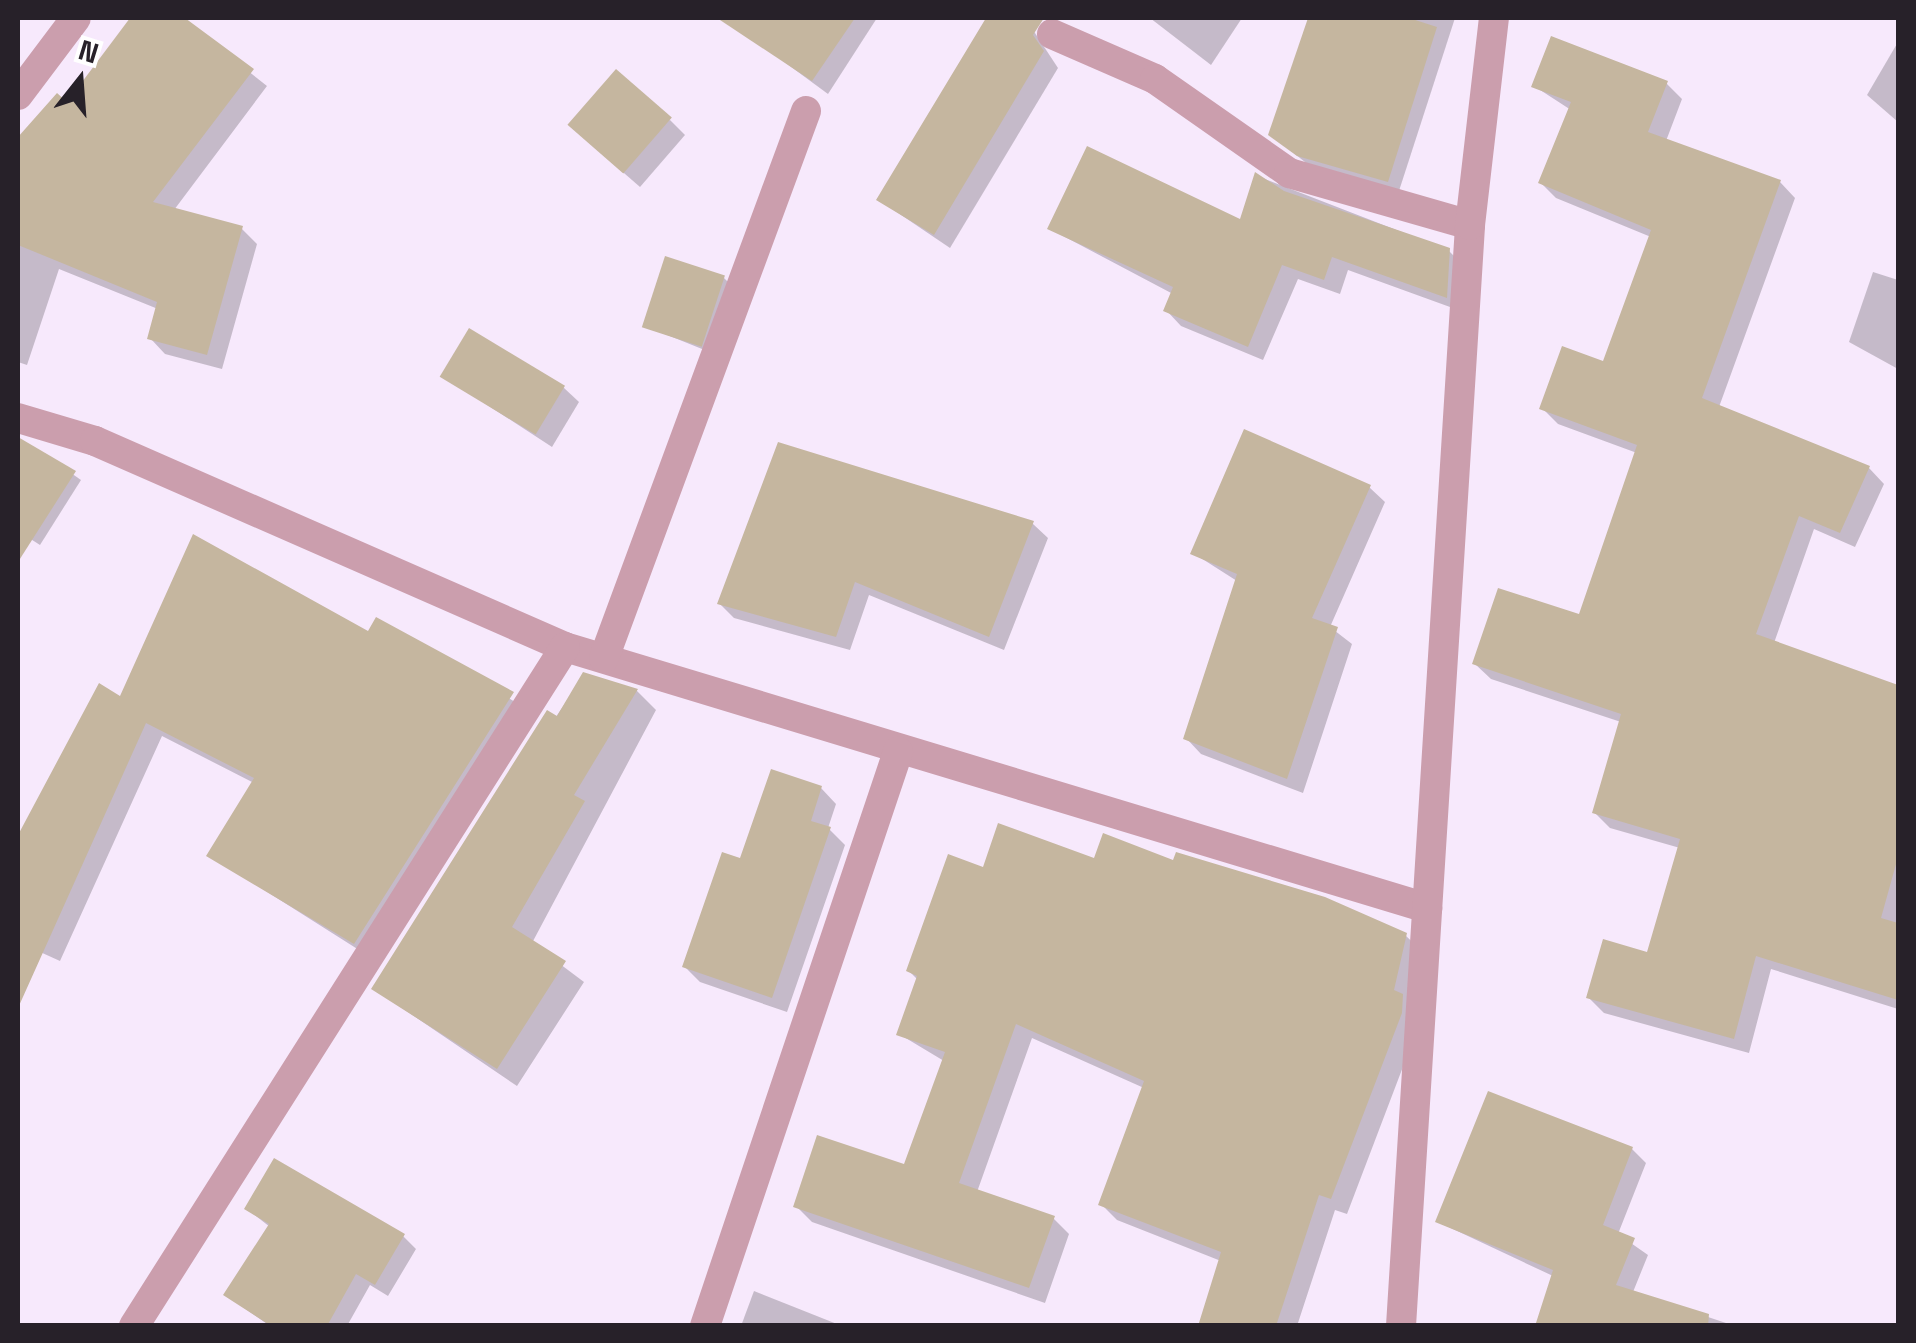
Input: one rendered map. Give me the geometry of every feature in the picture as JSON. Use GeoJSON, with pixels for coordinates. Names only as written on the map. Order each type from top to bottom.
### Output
{"type":"FeatureCollection","features":[{"type":"Feature","properties":{"kind":"street"},"geometry":{"type":"LineString","coordinates":[[18,95],[76,18]]}},
{"type":"Feature","properties":{"kind":"street"},"geometry":{"type":"LineString","coordinates":[[1401,1326],[1470,224],[1494,18]]}},
{"type":"Feature","properties":{"kind":"street"},"geometry":{"type":"LineString","coordinates":[[1052,34],[1156,79],[1289,172],[1470,224]]}},
{"type":"Feature","properties":{"kind":"street"},"geometry":{"type":"LineString","coordinates":[[604,658],[806,110]]}},
{"type":"Feature","properties":{"kind":"street"},"geometry":{"type":"LineString","coordinates":[[18,418],[95,441],[565,647],[898,752],[1428,908]]}},
{"type":"Feature","properties":{"kind":"street"},"geometry":{"type":"LineString","coordinates":[[134,1326],[565,647]]}},
{"type":"Feature","properties":{"kind":"street"},"geometry":{"type":"LineString","coordinates":[[706,1326],[898,752]]}},
{"type":"Feature","properties":{"kind":"building"},"geometry":{"type":"Polygon","coordinates":[[[130,18],[185,18],[254,69],[153,202],[243,226],[207,355],[147,339],[157,302],[18,245],[18,137],[57,93],[67,102],[130,18]]]}},
{"type":"Feature","properties":{"kind":"building"},"geometry":{"type":"Polygon","coordinates":[[[717,18],[855,18],[812,81],[717,18]]]}},
{"type":"Feature","properties":{"kind":"building"},"geometry":{"type":"Polygon","coordinates":[[[986,18],[1044,18],[1033,35],[1044,51],[934,235],[876,200],[986,18]]]}},
{"type":"Feature","properties":{"kind":"building"},"geometry":{"type":"Polygon","coordinates":[[[1308,18],[1409,18],[1437,27],[1388,182],[1297,156],[1268,135],[1308,18]]]}},
{"type":"Feature","properties":{"kind":"building"},"geometry":{"type":"Polygon","coordinates":[[[1551,36],[1668,81],[1648,132],[1781,180],[1702,398],[1870,466],[1840,533],[1799,516],[1756,634],[1898,685],[1898,857],[1881,918],[1898,923],[1898,1000],[1756,956],[1734,1039],[1586,998],[1603,939],[1647,952],[1680,839],[1592,813],[1621,714],[1472,664],[1498,588],[1579,614],[1637,445],[1539,409],[1562,346],[1603,361],[1651,230],[1538,183],[1571,102],[1531,87],[1551,36]]]}},
{"type":"Feature","properties":{"kind":"building"},"geometry":{"type":"Polygon","coordinates":[[[616,69],[672,118],[623,173],[567,125],[616,69]]]}},
{"type":"Feature","properties":{"kind":"building"},"geometry":{"type":"Polygon","coordinates":[[[1087,146],[1240,219],[1255,172],[1284,191],[1450,248],[1447,298],[1332,257],[1324,280],[1282,265],[1248,347],[1163,311],[1173,287],[1047,229],[1087,146]]]}},
{"type":"Feature","properties":{"kind":"building"},"geometry":{"type":"Polygon","coordinates":[[[665,256],[725,275],[702,347],[642,327],[665,256]]]}},
{"type":"Feature","properties":{"kind":"building"},"geometry":{"type":"Polygon","coordinates":[[[469,328],[565,386],[536,435],[440,377],[469,328]]]}},
{"type":"Feature","properties":{"kind":"building"},"geometry":{"type":"Polygon","coordinates":[[[1244,429],[1371,485],[1312,618],[1338,627],[1287,779],[1183,739],[1237,574],[1190,554],[1244,429]]]}},
{"type":"Feature","properties":{"kind":"building"},"geometry":{"type":"Polygon","coordinates":[[[18,437],[76,471],[18,562],[18,437]]]}},
{"type":"Feature","properties":{"kind":"building"},"geometry":{"type":"Polygon","coordinates":[[[778,442],[1034,521],[989,637],[855,582],[836,637],[717,604],[778,442]]]}},
{"type":"Feature","properties":{"kind":"building"},"geometry":{"type":"Polygon","coordinates":[[[193,534],[368,631],[376,617],[514,692],[354,944],[206,856],[254,778],[146,723],[18,1008],[18,835],[99,683],[120,696],[193,534]]]}},
{"type":"Feature","properties":{"kind":"building"},"geometry":{"type":"Polygon","coordinates":[[[583,672],[638,689],[574,795],[585,801],[512,927],[566,961],[497,1069],[371,989],[547,710],[557,716],[583,672]]]}},
{"type":"Feature","properties":{"kind":"building"},"geometry":{"type":"Polygon","coordinates":[[[771,769],[822,786],[811,821],[831,827],[772,998],[682,967],[722,852],[740,858],[771,769]]]}},
{"type":"Feature","properties":{"kind":"building"},"geometry":{"type":"Polygon","coordinates":[[[998,823],[1094,858],[1103,833],[1173,860],[1176,852],[1325,897],[1407,933],[1394,990],[1403,994],[1402,1013],[1331,1199],[1319,1195],[1276,1326],[1198,1326],[1221,1252],[1098,1205],[1144,1081],[1016,1024],[959,1183],[1055,1216],[1029,1288],[793,1207],[817,1135],[904,1164],[945,1052],[896,1035],[917,976],[906,971],[948,854],[983,867],[998,823]]]}},
{"type":"Feature","properties":{"kind":"building"},"geometry":{"type":"Polygon","coordinates":[[[1488,1091],[1633,1147],[1603,1225],[1635,1238],[1616,1285],[1709,1314],[1708,1326],[1535,1326],[1553,1270],[1435,1222],[1488,1091]]]}},
{"type":"Feature","properties":{"kind":"building"},"geometry":{"type":"Polygon","coordinates":[[[274,1158],[405,1234],[375,1285],[356,1274],[327,1326],[271,1326],[223,1295],[269,1224],[244,1209],[274,1158]]]}}]}
